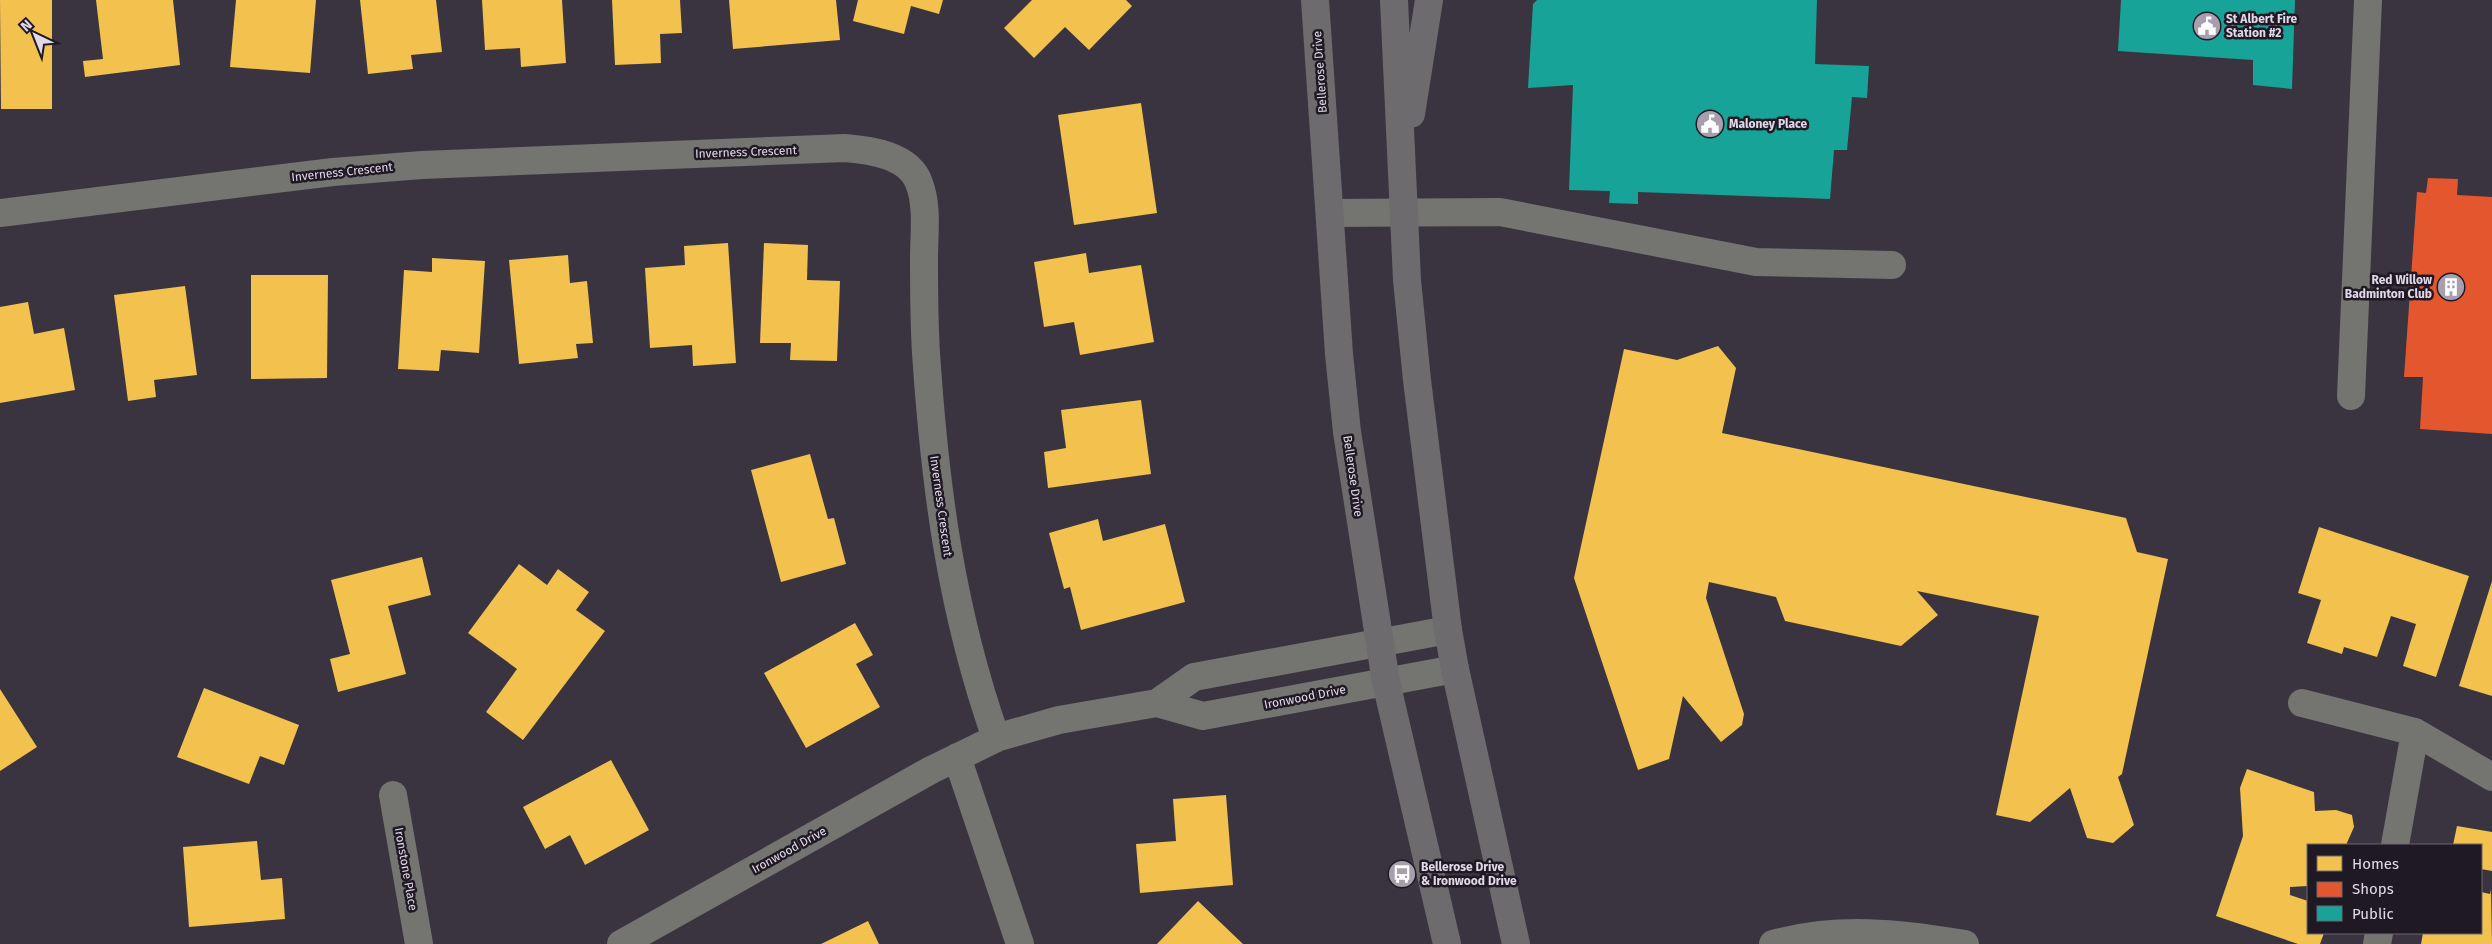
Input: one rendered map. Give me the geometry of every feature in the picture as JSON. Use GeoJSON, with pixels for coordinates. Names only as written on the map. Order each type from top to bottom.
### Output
{"type":"FeatureCollection","features":[{"type":"Feature","properties":{"kind":"main road","name":"Bellerose Drive"},"geometry":{"type":"LineString","coordinates":[[1315,0],[1339,354],[1347,432],[1378,642],[1447,944]]}},
{"type":"Feature","properties":{"kind":"main road"},"geometry":{"type":"LineString","coordinates":[[1394,0],[1404,213],[1417,380],[1448,630],[1454,669],[1516,944]]}},
{"type":"Feature","properties":{"kind":"main road"},"geometry":{"type":"LineString","coordinates":[[1402,175],[1429,0]]}},
{"type":"Feature","properties":{"kind":"street"},"geometry":{"type":"LineString","coordinates":[[2351,396],[2368,0]]}},
{"type":"Feature","properties":{"kind":"street","name":"Inverness Crescent"},"geometry":{"type":"LineString","coordinates":[[0,213],[333,172],[422,165],[845,148],[869,150],[889,156],[907,166],[919,182],[924,202],[924,309],[937,488],[946,552],[974,675],[996,738]]}},
{"type":"Feature","properties":{"kind":"street"},"geometry":{"type":"LineString","coordinates":[[1330,213],[1500,212],[1756,262],[1892,265]]}},
{"type":"Feature","properties":{"kind":"street","name":"Ironwood Drive"},"geometry":{"type":"LineString","coordinates":[[620,944],[957,757],[996,738],[1059,720],[1157,703],[1194,677],[1448,630]]}},
{"type":"Feature","properties":{"kind":"street","name":"Ironwood Drive"},"geometry":{"type":"LineString","coordinates":[[1157,703],[1203,716],[1454,669]]}},
{"type":"Feature","properties":{"kind":"street"},"geometry":{"type":"LineString","coordinates":[[2302,703],[2415,732],[2492,778]]}},
{"type":"Feature","properties":{"kind":"street"},"geometry":{"type":"LineString","coordinates":[[2395,844],[2415,732]]}},
{"type":"Feature","properties":{"kind":"street"},"geometry":{"type":"LineString","coordinates":[[957,757],[1020,944]]}},
{"type":"Feature","properties":{"kind":"street","name":"Ironstone Place"},"geometry":{"type":"LineString","coordinates":[[393,795],[419,944]]}},
{"type":"Feature","properties":{"kind":"street"},"geometry":{"type":"LineString","coordinates":[[1773,944],[1816,935],[1858,938],[1914,936],[1965,944]]}},
{"type":"Feature","properties":{"kind":"building: Homes"},"geometry":{"type":"Polygon","coordinates":[[[0,0],[52,0],[52,109],[1,109],[0,0]]]}},
{"type":"Feature","properties":{"kind":"building: Homes"},"geometry":{"type":"Polygon","coordinates":[[[96,0],[173,0],[180,65],[85,77],[83,61],[103,59],[96,0]]]}},
{"type":"Feature","properties":{"kind":"building: Homes"},"geometry":{"type":"Polygon","coordinates":[[[236,0],[316,0],[310,73],[230,67],[236,0]]]}},
{"type":"Feature","properties":{"kind":"building: Homes"},"geometry":{"type":"Polygon","coordinates":[[[360,0],[436,0],[442,52],[411,55],[413,69],[368,74],[360,0]]]}},
{"type":"Feature","properties":{"kind":"building: Homes"},"geometry":{"type":"Polygon","coordinates":[[[482,0],[562,0],[566,63],[521,67],[520,48],[485,50],[482,0]]]}},
{"type":"Feature","properties":{"kind":"building: Homes"},"geometry":{"type":"Polygon","coordinates":[[[612,0],[680,0],[682,33],[660,34],[661,63],[615,65],[612,0]]]}},
{"type":"Feature","properties":{"kind":"building: Homes"},"geometry":{"type":"Polygon","coordinates":[[[729,0],[836,0],[840,40],[733,49],[729,0]]]}},
{"type":"Feature","properties":{"kind":"building: Homes"},"geometry":{"type":"Polygon","coordinates":[[[858,0],[943,0],[939,14],[911,6],[904,34],[853,21],[858,0]]]}},
{"type":"Feature","properties":{"kind":"building: Homes"},"geometry":{"type":"Polygon","coordinates":[[[1032,0],[1126,0],[1132,6],[1089,50],[1065,27],[1034,58],[1004,28],[1032,0]]]}},
{"type":"Feature","properties":{"kind":"building: Homes"},"geometry":{"type":"Polygon","coordinates":[[[1141,103],[1157,213],[1074,225],[1058,115],[1141,103]]]}},
{"type":"Feature","properties":{"kind":"building: Homes"},"geometry":{"type":"Polygon","coordinates":[[[728,243],[736,363],[693,366],[692,345],[650,348],[645,268],[685,265],[684,246],[728,243]]]}},
{"type":"Feature","properties":{"kind":"building: Homes"},"geometry":{"type":"Polygon","coordinates":[[[764,243],[808,245],[807,280],[840,281],[837,361],[790,360],[791,343],[760,343],[764,243]]]}},
{"type":"Feature","properties":{"kind":"building: Homes"},"geometry":{"type":"Polygon","coordinates":[[[1086,253],[1089,273],[1141,265],[1154,342],[1080,355],[1074,322],[1044,327],[1034,262],[1086,253]]]}},
{"type":"Feature","properties":{"kind":"building: Homes"},"geometry":{"type":"Polygon","coordinates":[[[568,255],[570,283],[587,281],[593,343],[576,344],[578,358],[519,364],[509,260],[568,255]]]}},
{"type":"Feature","properties":{"kind":"building: Homes"},"geometry":{"type":"Polygon","coordinates":[[[432,258],[485,261],[479,353],[441,350],[439,371],[398,369],[404,270],[432,272],[432,258]]]}},
{"type":"Feature","properties":{"kind":"building: Homes"},"geometry":{"type":"Polygon","coordinates":[[[251,275],[328,275],[327,378],[251,379],[251,275]]]}},
{"type":"Feature","properties":{"kind":"building: Homes"},"geometry":{"type":"Polygon","coordinates":[[[185,286],[197,375],[154,380],[156,397],[128,401],[114,295],[185,286]]]}},
{"type":"Feature","properties":{"kind":"building: Homes"},"geometry":{"type":"Polygon","coordinates":[[[28,302],[34,334],[64,328],[75,390],[0,403],[0,307],[28,302]]]}},
{"type":"Feature","properties":{"kind":"building: Homes"},"geometry":{"type":"Polygon","coordinates":[[[1718,346],[1736,368],[1722,433],[2126,518],[2137,552],[2168,559],[2122,774],[2118,777],[2134,825],[2113,843],[2087,838],[2070,788],[2030,822],[1996,815],[2039,616],[1917,591],[1938,615],[1901,646],[1785,621],[1776,597],[1709,582],[1706,598],[1744,714],[1742,725],[1721,742],[1683,696],[1669,759],[1638,770],[1574,578],[1624,349],[1677,360],[1718,346]]]}},
{"type":"Feature","properties":{"kind":"building: Homes"},"geometry":{"type":"Polygon","coordinates":[[[1141,400],[1151,474],[1048,488],[1044,452],[1066,448],[1061,410],[1141,400]]]}},
{"type":"Feature","properties":{"kind":"building: Homes"},"geometry":{"type":"Polygon","coordinates":[[[810,454],[828,519],[834,518],[846,564],[781,582],[751,470],[810,454]]]}},
{"type":"Feature","properties":{"kind":"building: Homes"},"geometry":{"type":"Polygon","coordinates":[[[1098,519],[1103,541],[1165,524],[1185,602],[1081,630],[1070,587],[1064,589],[1049,533],[1098,519]]]}},
{"type":"Feature","properties":{"kind":"building: Homes"},"geometry":{"type":"Polygon","coordinates":[[[2319,527],[2469,576],[2436,677],[2403,666],[2416,624],[2391,616],[2377,657],[2344,647],[2342,654],[2307,643],[2321,600],[2298,593],[2319,527]]]}},
{"type":"Feature","properties":{"kind":"building: Homes"},"geometry":{"type":"Polygon","coordinates":[[[422,557],[431,595],[388,606],[406,674],[338,692],[330,659],[350,654],[331,580],[422,557]]]}},
{"type":"Feature","properties":{"kind":"building: Homes"},"geometry":{"type":"Polygon","coordinates":[[[519,564],[547,585],[558,569],[589,592],[576,610],[605,631],[523,740],[486,712],[517,669],[468,633],[519,564]]]}},
{"type":"Feature","properties":{"kind":"building: Homes"},"geometry":{"type":"Polygon","coordinates":[[[2492,581],[2492,696],[2459,686],[2492,581]]]}},
{"type":"Feature","properties":{"kind":"building: Homes"},"geometry":{"type":"Polygon","coordinates":[[[855,623],[873,655],[856,664],[880,707],[806,748],[764,673],[855,623]]]}},
{"type":"Feature","properties":{"kind":"building: Homes"},"geometry":{"type":"Polygon","coordinates":[[[204,688],[299,725],[284,765],[260,756],[249,784],[177,757],[204,688]]]}},
{"type":"Feature","properties":{"kind":"building: Homes"},"geometry":{"type":"Polygon","coordinates":[[[0,689],[37,747],[0,771],[0,689]]]}},
{"type":"Feature","properties":{"kind":"building: Homes"},"geometry":{"type":"Polygon","coordinates":[[[611,760],[649,830],[585,865],[570,835],[545,849],[523,807],[611,760]]]}},
{"type":"Feature","properties":{"kind":"building: Homes"},"geometry":{"type":"Polygon","coordinates":[[[2247,769],[2314,792],[2315,811],[2336,810],[2352,815],[2354,827],[2346,844],[2307,844],[2307,886],[2290,887],[2290,895],[2307,901],[2307,934],[2324,934],[2320,944],[2298,944],[2216,916],[2243,836],[2240,788],[2247,769]]]}},
{"type":"Feature","properties":{"kind":"building: Homes"},"geometry":{"type":"Polygon","coordinates":[[[1226,795],[1233,885],[1140,893],[1136,844],[1176,841],[1173,799],[1226,795]]]}},
{"type":"Feature","properties":{"kind":"building: Homes"},"geometry":{"type":"Polygon","coordinates":[[[2457,826],[2492,832],[2492,871],[2482,869],[2482,844],[2453,844],[2457,826]]]}},
{"type":"Feature","properties":{"kind":"building: Homes"},"geometry":{"type":"Polygon","coordinates":[[[257,841],[261,880],[282,878],[285,919],[189,927],[183,847],[257,841]]]}},
{"type":"Feature","properties":{"kind":"building: Homes"},"geometry":{"type":"Polygon","coordinates":[[[2491,890],[2492,944],[2421,944],[2423,934],[2482,934],[2482,892],[2490,894],[2491,890]]]}},
{"type":"Feature","properties":{"kind":"building: Homes"},"geometry":{"type":"Polygon","coordinates":[[[1198,901],[1243,944],[1157,944],[1198,901]]]}},
{"type":"Feature","properties":{"kind":"building: Homes"},"geometry":{"type":"Polygon","coordinates":[[[868,921],[879,944],[821,944],[868,921]]]}},
{"type":"Feature","properties":{"kind":"building: Shops","name":"Red Willow Badminton Club"},"geometry":{"type":"Polygon","coordinates":[[[2428,178],[2458,179],[2457,195],[2492,197],[2492,434],[2420,429],[2423,377],[2404,377],[2417,192],[2426,193],[2428,178]]]}},
{"type":"Feature","properties":{"kind":"building: Public","name":"Maloney Place"},"geometry":{"type":"Polygon","coordinates":[[[1537,0],[1817,0],[1815,64],[1869,66],[1867,98],[1852,97],[1847,150],[1834,150],[1830,199],[1638,192],[1638,204],[1609,203],[1610,191],[1569,190],[1573,85],[1528,88],[1533,4],[1537,0]]]}},
{"type":"Feature","properties":{"kind":"building: Public","name":"St Albert Fire Station #2"},"geometry":{"type":"Polygon","coordinates":[[[2121,0],[2295,0],[2292,89],[2253,85],[2253,60],[2118,51],[2121,0]]]}},
{"type":"Feature","properties":{"kind":"place","name":"St Albert Fire Station #2"},"geometry":{"type":"Point","coordinates":[2207,26]}},
{"type":"Feature","properties":{"kind":"place","name":"Maloney Place"},"geometry":{"type":"Point","coordinates":[1710,124]}},
{"type":"Feature","properties":{"kind":"place","name":"Red Willow Badminton Club"},"geometry":{"type":"Point","coordinates":[2451,287]}},
{"type":"Feature","properties":{"kind":"place","name":"Bellerose Drive & Ironwood Drive"},"geometry":{"type":"Point","coordinates":[1402,874]}}]}
